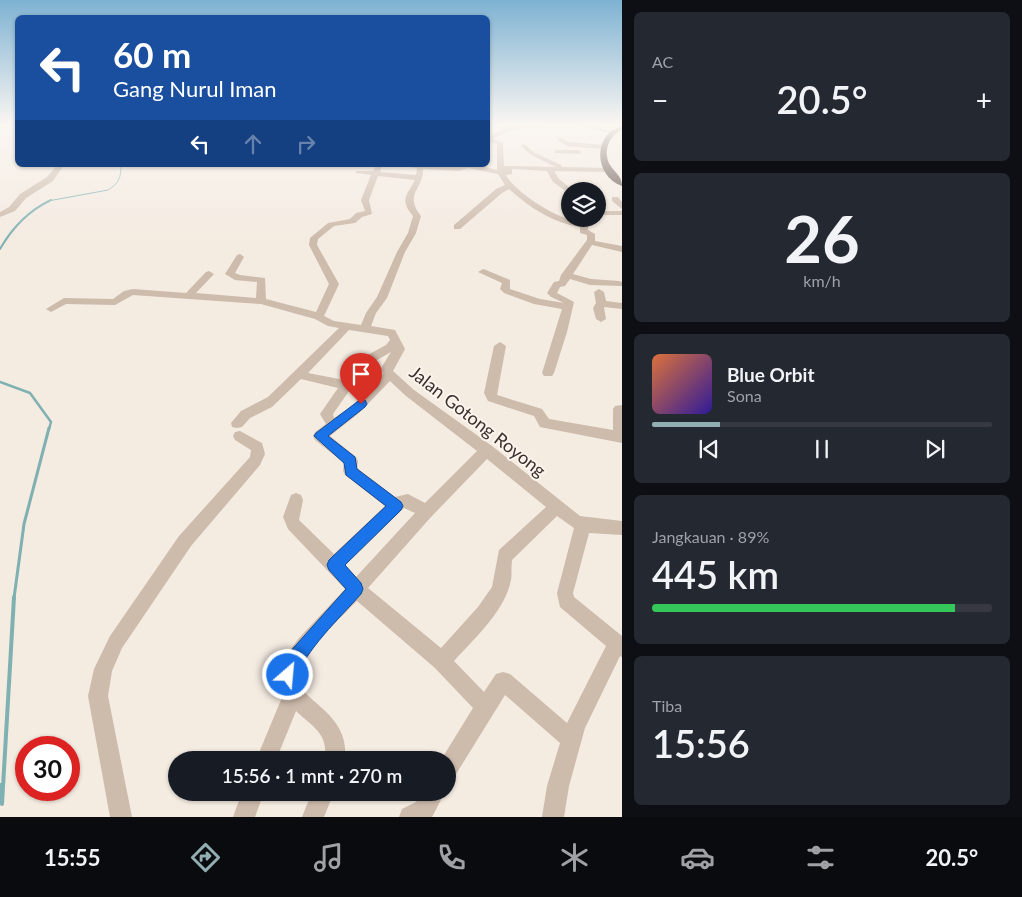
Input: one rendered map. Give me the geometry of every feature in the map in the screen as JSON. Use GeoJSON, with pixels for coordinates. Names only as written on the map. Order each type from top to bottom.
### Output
{"type":"FeatureCollection","features":[{"type":"Feature","properties":{"kind":"highway"},"geometry":{"type":"LineString","coordinates":[[606,162],[608,170],[622,183]]}},
{"type":"Feature","properties":{"kind":"street"},"geometry":{"type":"LineString","coordinates":[[500,162],[502,178],[510,186],[548,213],[561,216]]}},
{"type":"Feature","properties":{"kind":"street"},"geometry":{"type":"LineString","coordinates":[[550,162],[571,170]]}},
{"type":"Feature","properties":{"kind":"street"},"geometry":{"type":"LineString","coordinates":[[0,215],[14,206],[23,196],[50,179],[59,167]]}},
{"type":"Feature","properties":{"kind":"street"},"geometry":{"type":"LineString","coordinates":[[365,329],[369,317],[386,291],[398,257],[416,225],[417,216],[410,208],[409,196],[421,178],[420,167]]}},
{"type":"Feature","properties":{"kind":"street"},"geometry":{"type":"LineString","coordinates":[[433,167],[459,169],[463,167]]}},
{"type":"Feature","properties":{"kind":"street"},"geometry":{"type":"LineString","coordinates":[[470,167],[501,173],[510,173],[507,167],[608,170]]}},
{"type":"Feature","properties":{"kind":"street"},"geometry":{"type":"LineString","coordinates":[[358,172],[378,169],[421,178]]}},
{"type":"Feature","properties":{"kind":"street"},"geometry":{"type":"LineString","coordinates":[[319,316],[334,284],[313,245],[314,238],[330,224],[352,221],[359,215],[369,212],[365,200],[367,191],[378,169]]}},
{"type":"Feature","properties":{"kind":"street"},"geometry":{"type":"LineString","coordinates":[[549,169],[561,184]]}},
{"type":"Feature","properties":{"kind":"street"},"geometry":{"type":"LineString","coordinates":[[457,227],[499,191],[510,186]]}},
{"type":"Feature","properties":{"kind":"street"},"geometry":{"type":"LineString","coordinates":[[615,199],[622,207]]}},
{"type":"Feature","properties":{"kind":"street"},"geometry":{"type":"LineString","coordinates":[[606,212],[622,213]]}},
{"type":"Feature","properties":{"kind":"street"},"geometry":{"type":"LineString","coordinates":[[548,373],[568,307],[568,301],[552,294],[556,285],[562,284],[588,242],[591,234],[583,230],[585,227]]}},
{"type":"Feature","properties":{"kind":"street"},"geometry":{"type":"LineString","coordinates":[[588,242],[622,249]]}},
{"type":"Feature","properties":{"kind":"street"},"geometry":{"type":"LineString","coordinates":[[240,257],[230,274],[238,278],[262,280],[261,301]]}},
{"type":"Feature","properties":{"kind":"street"},"geometry":{"type":"LineString","coordinates":[[483,272],[507,282],[505,288],[507,291],[538,302],[556,303],[568,307]]}},
{"type":"Feature","properties":{"kind":"street"},"geometry":{"type":"LineString","coordinates":[[188,296],[209,274]]}},
{"type":"Feature","properties":{"kind":"street"},"geometry":{"type":"LineString","coordinates":[[566,275],[590,282],[619,284]]}},
{"type":"Feature","properties":{"kind":"street"},"geometry":{"type":"LineString","coordinates":[[51,309],[64,301],[115,302],[131,292],[261,301],[279,304],[301,313],[319,316],[326,322],[391,333],[396,342],[390,348],[366,361],[359,368],[326,414],[329,420]]}},
{"type":"Feature","properties":{"kind":"street"},"geometry":{"type":"LineString","coordinates":[[601,319],[598,308],[600,297],[622,306]]}},
{"type":"Feature","properties":{"kind":"street"},"geometry":{"type":"LineString","coordinates":[[121,817],[98,696],[103,669],[116,642],[185,541],[255,461],[258,447],[239,430],[248,412],[268,403],[325,350],[347,326]]}},
{"type":"Feature","properties":{"kind":"street","name":"Jalan Gotong Royong"},"geometry":{"type":"LineString","coordinates":[[396,342],[399,349],[386,372],[410,393],[487,450],[556,507],[583,525],[622,528]]}},
{"type":"Feature","properties":{"kind":"street"},"geometry":{"type":"LineString","coordinates":[[500,346],[490,393],[492,398],[538,412],[545,423],[621,437],[619,409]]}},
{"type":"Feature","properties":{"kind":"street"},"geometry":{"type":"LineString","coordinates":[[299,373],[309,378],[348,385]]}},
{"type":"Feature","properties":{"kind":"street"},"geometry":{"type":"LineString","coordinates":[[389,375],[355,410],[320,436],[351,461],[350,471],[396,506]]}},
{"type":"Feature","properties":{"kind":"street"},"geometry":{"type":"LineString","coordinates":[[337,751],[336,737],[293,694],[288,675],[294,660],[328,618],[426,512],[487,450]]}},
{"type":"Feature","properties":{"kind":"street"},"geometry":{"type":"LineString","coordinates":[[296,500],[291,517],[293,524],[356,589],[442,661],[485,707]]}},
{"type":"Feature","properties":{"kind":"street"},"geometry":{"type":"LineString","coordinates":[[334,565],[404,500],[426,512]]}},
{"type":"Feature","properties":{"kind":"street"},"geometry":{"type":"LineString","coordinates":[[442,661],[495,598],[503,581],[502,563],[504,556],[556,507]]}},
{"type":"Feature","properties":{"kind":"street"},"geometry":{"type":"LineString","coordinates":[[553,817],[558,786],[576,725],[619,645],[568,604],[565,597],[583,525]]}},
{"type":"Feature","properties":{"kind":"street"},"geometry":{"type":"LineString","coordinates":[[456,755],[503,681],[571,739]]}},
{"type":"Feature","properties":{"kind":"street"},"geometry":{"type":"LineString","coordinates":[[270,751],[293,694]]}},
{"type":"Feature","properties":{"kind":"street"},"geometry":{"type":"LineString","coordinates":[[244,817],[250,801]]}},
{"type":"Feature","properties":{"kind":"street"},"geometry":{"type":"LineString","coordinates":[[313,817],[319,801]]}},
{"type":"Feature","properties":{"kind":"street"},"geometry":{"type":"LineString","coordinates":[[410,817],[424,810],[429,801]]}},
{"type":"Feature","properties":{"kind":"waterway"},"geometry":{"type":"LineString","coordinates":[[50,201],[108,190],[119,180],[121,167]]}},
{"type":"Feature","properties":{"kind":"waterway"},"geometry":{"type":"LineString","coordinates":[[0,249],[22,220],[50,201]]}},
{"type":"Feature","properties":{"kind":"waterway"},"geometry":{"type":"LineString","coordinates":[[0,382],[30,393],[51,422],[49,429]]}},
{"type":"Feature","properties":{"kind":"waterway"},"geometry":{"type":"LineString","coordinates":[[14,598],[24,524],[49,428]]}},
{"type":"Feature","properties":{"kind":"waterway"},"geometry":{"type":"LineString","coordinates":[[0,798],[1,785],[2,804],[14,597]]}},
{"type":"Feature","properties":{"kind":"route"},"geometry":{"type":"LineString","coordinates":[[288,675],[289,668],[294,660],[328,618],[356,589],[334,565],[396,506],[350,471],[351,461],[324,442],[320,436],[361,404]]}}]}
